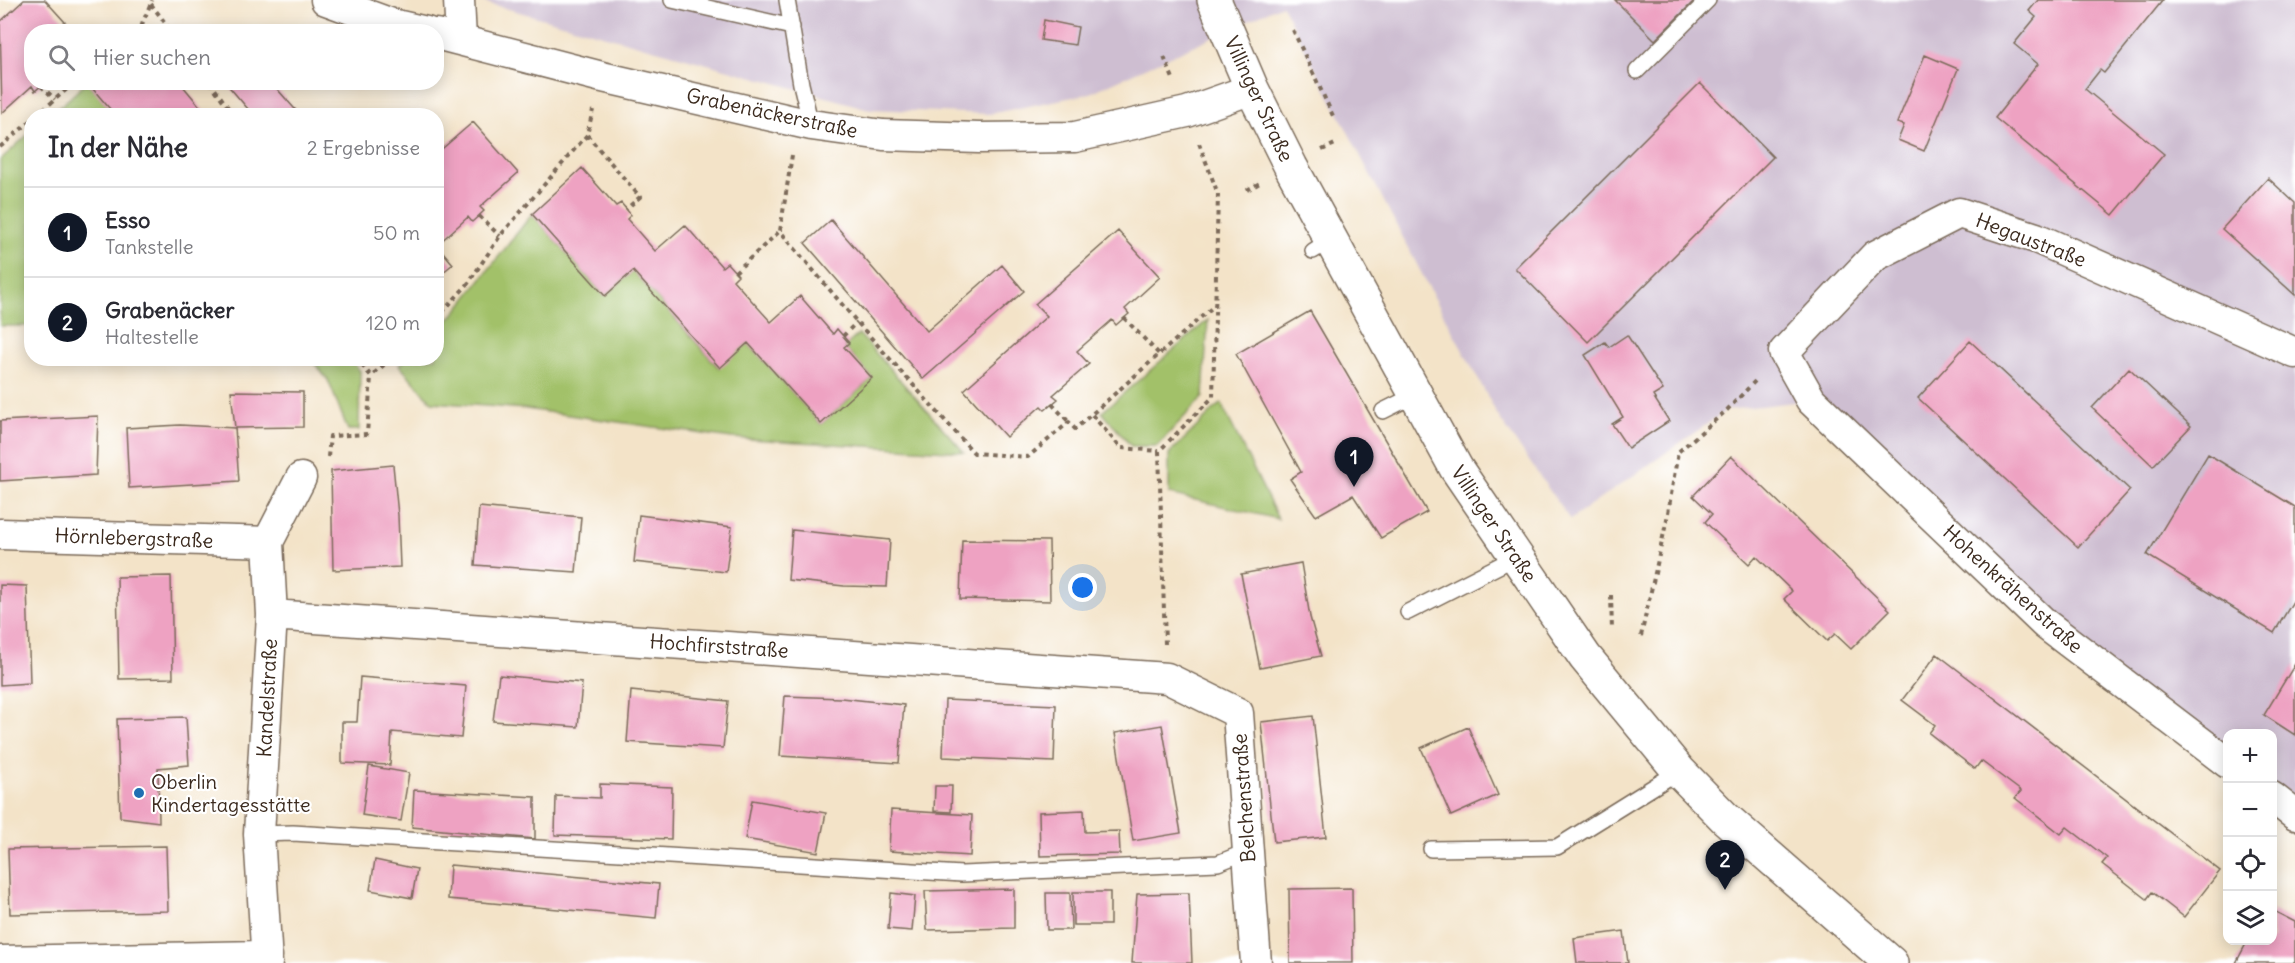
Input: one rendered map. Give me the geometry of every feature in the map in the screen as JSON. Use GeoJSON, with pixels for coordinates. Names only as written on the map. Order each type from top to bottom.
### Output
{"type":"FeatureCollection","features":[{"type":"Feature","properties":{"kind":"main road","name":"Villinger Straße"},"geometry":{"type":"LineString","coordinates":[[1214,0],[1321,246],[1417,394],[1456,468],[1585,657],[1679,771],[1725,818],[1891,963]]}},
{"type":"Feature","properties":{"kind":"street"},"geometry":{"type":"LineString","coordinates":[[326,0],[393,24]]}},
{"type":"Feature","properties":{"kind":"street"},"geometry":{"type":"LineString","coordinates":[[449,37],[459,0]]}},
{"type":"Feature","properties":{"kind":"street","name":"Grabenäckerstraße"},"geometry":{"type":"LineString","coordinates":[[449,37],[602,77],[804,124],[883,135],[979,138],[1075,137],[1187,112],[1252,89]]}},
{"type":"Feature","properties":{"kind":"street","name":"Hegaustraße"},"geometry":{"type":"LineString","coordinates":[[1784,352],[1875,256],[1959,213],[2036,238],[2295,353]]}},
{"type":"Feature","properties":{"kind":"street","name":"Hohenkrähenstraße"},"geometry":{"type":"LineString","coordinates":[[1784,352],[1811,400],[2045,624],[2223,759]]}},
{"type":"Feature","properties":{"kind":"street"},"geometry":{"type":"LineString","coordinates":[[268,542],[301,478]]}},
{"type":"Feature","properties":{"kind":"street","name":"Hörnlebergstraße"},"geometry":{"type":"LineString","coordinates":[[0,534],[268,542]]}},
{"type":"Feature","properties":{"kind":"street","name":"Kandelstraße"},"geometry":{"type":"LineString","coordinates":[[267,960],[260,834],[272,615],[268,542]]}},
{"type":"Feature","properties":{"kind":"street","name":"Hochfirststraße"},"geometry":{"type":"LineString","coordinates":[[272,615],[1167,678]]}},
{"type":"Feature","properties":{"kind":"street","name":"Belchenstraße"},"geometry":{"type":"LineString","coordinates":[[1167,678],[1238,713],[1256,963]]}},
{"type":"Feature","properties":{"kind":"street"},"geometry":{"type":"LineString","coordinates":[[2277,801],[2295,814]]}},
{"type":"Feature","properties":{"kind":"street"},"geometry":{"type":"LineString","coordinates":[[0,961],[267,960]]}},
{"type":"Feature","properties":{"kind":"lane"},"geometry":{"type":"LineString","coordinates":[[672,0],[792,27]]}},
{"type":"Feature","properties":{"kind":"lane"},"geometry":{"type":"LineString","coordinates":[[787,0],[801,84],[804,124]]}},
{"type":"Feature","properties":{"kind":"lane"},"geometry":{"type":"LineString","coordinates":[[1637,71],[1708,0]]}},
{"type":"Feature","properties":{"kind":"lane"},"geometry":{"type":"LineString","coordinates":[[1383,411],[1417,394]]}},
{"type":"Feature","properties":{"kind":"lane"},"geometry":{"type":"LineString","coordinates":[[1408,612],[1516,558]]}},
{"type":"Feature","properties":{"kind":"lane"},"geometry":{"type":"LineString","coordinates":[[1431,849],[1557,846],[1679,771]]}},
{"type":"Feature","properties":{"kind":"lane"},"geometry":{"type":"LineString","coordinates":[[260,834],[305,834],[962,874],[1218,863],[1248,851]]}},
{"type":"Feature","properties":{"kind":"path"},"geometry":{"type":"LineString","coordinates":[[142,24],[152,2]]}},
{"type":"Feature","properties":{"kind":"path"},"geometry":{"type":"LineString","coordinates":[[152,2],[167,24]]}},
{"type":"Feature","properties":{"kind":"path"},"geometry":{"type":"LineString","coordinates":[[1293,30],[1334,118]]}},
{"type":"Feature","properties":{"kind":"path"},"geometry":{"type":"LineString","coordinates":[[444,310],[467,285],[500,236],[587,135],[602,77]]}},
{"type":"Feature","properties":{"kind":"path"},"geometry":{"type":"LineString","coordinates":[[45,90],[55,99]]}},
{"type":"Feature","properties":{"kind":"path"},"geometry":{"type":"LineString","coordinates":[[45,108],[66,90]]}},
{"type":"Feature","properties":{"kind":"path"},"geometry":{"type":"LineString","coordinates":[[216,90],[228,108]]}},
{"type":"Feature","properties":{"kind":"path"},"geometry":{"type":"LineString","coordinates":[[1167,678],[1159,451],[1213,397],[1218,194],[1187,112]]}},
{"type":"Feature","properties":{"kind":"path"},"geometry":{"type":"LineString","coordinates":[[735,272],[780,231],[804,124]]}},
{"type":"Feature","properties":{"kind":"path"},"geometry":{"type":"LineString","coordinates":[[0,147],[24,127]]}},
{"type":"Feature","properties":{"kind":"path"},"geometry":{"type":"LineString","coordinates":[[587,135],[640,197],[626,209]]}},
{"type":"Feature","properties":{"kind":"path"},"geometry":{"type":"LineString","coordinates":[[479,216],[500,236]]}},
{"type":"Feature","properties":{"kind":"path"},"geometry":{"type":"LineString","coordinates":[[780,231],[857,322],[974,453],[1028,457],[1069,422]]}},
{"type":"Feature","properties":{"kind":"path"},"geometry":{"type":"LineString","coordinates":[[1052,404],[1075,429],[1216,304]]}},
{"type":"Feature","properties":{"kind":"path"},"geometry":{"type":"LineString","coordinates":[[1124,318],[1159,355]]}},
{"type":"Feature","properties":{"kind":"path"},"geometry":{"type":"LineString","coordinates":[[843,336],[857,322]]}},
{"type":"Feature","properties":{"kind":"path"},"geometry":{"type":"LineString","coordinates":[[1641,636],[1678,452],[1727,410],[1784,352]]}},
{"type":"Feature","properties":{"kind":"path"},"geometry":{"type":"LineString","coordinates":[[301,478],[327,465],[330,436],[367,434],[371,376],[363,366]]}},
{"type":"Feature","properties":{"kind":"path"},"geometry":{"type":"LineString","coordinates":[[371,376],[383,366]]}},
{"type":"Feature","properties":{"kind":"path"},"geometry":{"type":"LineString","coordinates":[[1092,415],[1121,448],[1159,451]]}},
{"type":"Feature","properties":{"kind":"shaded area"},"geometry":{"type":"Polygon","coordinates":[[[476,0],[2295,0],[2295,815],[2277,800],[2277,729],[2223,729],[2223,760],[2045,624],[1811,400],[1727,410],[1570,520],[1498,416],[1282,5],[1088,94],[989,114],[869,109],[476,0]]]}},
{"type":"Feature","properties":{"kind":"green space"},"geometry":{"type":"Polygon","coordinates":[[[78,90],[94,90],[110,108],[59,108],[78,90]]]}},
{"type":"Feature","properties":{"kind":"green space"},"geometry":{"type":"Polygon","coordinates":[[[24,138],[24,326],[0,326],[0,160],[24,138]]]}},
{"type":"Feature","properties":{"kind":"green space"},"geometry":{"type":"Polygon","coordinates":[[[532,214],[605,296],[633,271],[719,368],[748,343],[821,424],[872,378],[844,347],[859,334],[964,452],[732,438],[526,409],[432,402],[400,366],[444,366],[444,325],[532,214]]]}},
{"type":"Feature","properties":{"kind":"green space"},"geometry":{"type":"Polygon","coordinates":[[[1208,320],[1203,397],[1157,446],[1131,446],[1102,412],[1208,320]]]}},
{"type":"Feature","properties":{"kind":"green space"},"geometry":{"type":"Polygon","coordinates":[[[317,366],[356,366],[360,371],[359,430],[348,430],[328,380],[317,366]]]}},
{"type":"Feature","properties":{"kind":"green space"},"geometry":{"type":"Polygon","coordinates":[[[1221,403],[1278,519],[1169,494],[1169,454],[1221,403]]]}},
{"type":"Feature","properties":{"kind":"building"},"geometry":{"type":"Polygon","coordinates":[[[24,0],[45,0],[67,24],[24,24],[24,90],[28,90],[2,113],[0,22],[24,0]]]}},
{"type":"Feature","properties":{"kind":"building"},"geometry":{"type":"Polygon","coordinates":[[[1615,0],[1695,0],[1655,40],[1615,0]]]}},
{"type":"Feature","properties":{"kind":"building"},"geometry":{"type":"Polygon","coordinates":[[[2038,0],[2163,0],[2104,73],[2100,70],[2085,89],[2164,154],[2113,215],[1995,118],[2038,64],[2014,44],[2036,17],[2029,11],[2038,0]]]}},
{"type":"Feature","properties":{"kind":"building"},"geometry":{"type":"Polygon","coordinates":[[[1044,20],[1078,27],[1075,45],[1041,40],[1044,20]]]}},
{"type":"Feature","properties":{"kind":"building"},"geometry":{"type":"Polygon","coordinates":[[[1925,55],[1958,69],[1924,151],[1898,140],[1904,125],[1897,123],[1925,55]]]}},
{"type":"Feature","properties":{"kind":"building"},"geometry":{"type":"Polygon","coordinates":[[[1700,83],[1773,157],[1588,342],[1515,268],[1700,83]]]}},
{"type":"Feature","properties":{"kind":"building"},"geometry":{"type":"Polygon","coordinates":[[[94,90],[186,90],[201,108],[109,108],[94,90]]]}},
{"type":"Feature","properties":{"kind":"building"},"geometry":{"type":"Polygon","coordinates":[[[232,90],[278,90],[294,108],[247,108],[232,90]]]}},
{"type":"Feature","properties":{"kind":"building"},"geometry":{"type":"Polygon","coordinates":[[[473,122],[518,173],[480,207],[484,211],[472,222],[468,217],[444,239],[444,147],[473,122]]]}},
{"type":"Feature","properties":{"kind":"building"},"geometry":{"type":"Polygon","coordinates":[[[582,168],[616,206],[621,203],[631,215],[627,219],[655,251],[685,225],[722,267],[727,263],[738,275],[733,280],[771,322],[800,296],[833,334],[837,329],[849,343],[844,347],[872,378],[821,424],[748,343],[720,368],[633,271],[605,296],[532,214],[582,168]]]}},
{"type":"Feature","properties":{"kind":"building"},"geometry":{"type":"Polygon","coordinates":[[[2268,178],[2295,203],[2295,295],[2222,229],[2268,178]]]}},
{"type":"Feature","properties":{"kind":"building"},"geometry":{"type":"Polygon","coordinates":[[[831,220],[927,331],[1002,265],[1024,291],[923,379],[805,243],[831,220]]]}},
{"type":"Feature","properties":{"kind":"building"},"geometry":{"type":"Polygon","coordinates":[[[1118,231],[1160,277],[1125,309],[1129,314],[1116,325],[1112,320],[1077,351],[1089,364],[1053,395],[1058,399],[1045,410],[1041,406],[1006,437],[964,390],[1047,316],[1035,304],[1118,231]]]}},
{"type":"Feature","properties":{"kind":"building"},"geometry":{"type":"Polygon","coordinates":[[[444,253],[453,264],[444,271],[444,253]]]}},
{"type":"Feature","properties":{"kind":"building"},"geometry":{"type":"Polygon","coordinates":[[[1310,311],[1427,512],[1381,538],[1353,495],[1316,516],[1290,479],[1301,472],[1236,354],[1310,311]]]}},
{"type":"Feature","properties":{"kind":"building"},"geometry":{"type":"Polygon","coordinates":[[[1627,335],[1663,390],[1653,396],[1669,421],[1628,448],[1612,424],[1623,417],[1585,355],[1605,342],[1609,347],[1627,335]]]}},
{"type":"Feature","properties":{"kind":"building"},"geometry":{"type":"Polygon","coordinates":[[[1970,341],[2130,490],[2078,547],[1918,398],[1970,341]]]}},
{"type":"Feature","properties":{"kind":"building"},"geometry":{"type":"Polygon","coordinates":[[[2129,368],[2191,426],[2153,466],[2092,408],[2129,368]]]}},
{"type":"Feature","properties":{"kind":"building"},"geometry":{"type":"Polygon","coordinates":[[[231,391],[303,392],[303,427],[235,428],[231,391]]]}},
{"type":"Feature","properties":{"kind":"building"},"geometry":{"type":"Polygon","coordinates":[[[98,416],[96,475],[0,481],[0,421],[98,416]]]}},
{"type":"Feature","properties":{"kind":"building"},"geometry":{"type":"Polygon","coordinates":[[[180,425],[235,428],[239,481],[129,488],[126,428],[180,425]]]}},
{"type":"Feature","properties":{"kind":"building"},"geometry":{"type":"Polygon","coordinates":[[[2208,454],[2295,507],[2295,598],[2274,633],[2147,555],[2208,454]]]}},
{"type":"Feature","properties":{"kind":"building"},"geometry":{"type":"Polygon","coordinates":[[[1731,456],[1890,610],[1851,649],[1835,634],[1827,641],[1784,599],[1792,591],[1756,556],[1749,564],[1705,522],[1712,514],[1693,496],[1731,456]]]}},
{"type":"Feature","properties":{"kind":"building"},"geometry":{"type":"Polygon","coordinates":[[[393,465],[400,567],[333,570],[331,471],[393,465]]]}},
{"type":"Feature","properties":{"kind":"building"},"geometry":{"type":"Polygon","coordinates":[[[479,507],[581,517],[576,572],[475,565],[479,507]]]}},
{"type":"Feature","properties":{"kind":"building"},"geometry":{"type":"Polygon","coordinates":[[[639,515],[732,527],[726,572],[634,562],[639,515]]]}},
{"type":"Feature","properties":{"kind":"building"},"geometry":{"type":"Polygon","coordinates":[[[792,530],[890,540],[887,587],[844,586],[788,580],[792,530]]]}},
{"type":"Feature","properties":{"kind":"building"},"geometry":{"type":"Polygon","coordinates":[[[962,540],[1049,541],[1050,601],[960,599],[962,540]]]}},
{"type":"Feature","properties":{"kind":"building"},"geometry":{"type":"Polygon","coordinates":[[[1301,563],[1310,617],[1321,656],[1260,668],[1241,574],[1301,563]]]}},
{"type":"Feature","properties":{"kind":"building"},"geometry":{"type":"Polygon","coordinates":[[[171,576],[173,678],[119,679],[117,577],[171,576]]]}},
{"type":"Feature","properties":{"kind":"building"},"geometry":{"type":"Polygon","coordinates":[[[0,585],[27,586],[30,683],[0,685],[0,585]]]}},
{"type":"Feature","properties":{"kind":"building"},"geometry":{"type":"Polygon","coordinates":[[[1937,654],[2220,871],[2184,917],[2152,892],[2147,899],[2102,864],[2107,858],[2067,827],[2061,834],[2015,798],[2021,791],[1981,761],[1975,769],[1929,733],[1935,725],[1902,700],[1937,654]]]}},
{"type":"Feature","properties":{"kind":"building"},"geometry":{"type":"Polygon","coordinates":[[[2295,664],[2295,735],[2264,715],[2295,664]]]}},
{"type":"Feature","properties":{"kind":"building"},"geometry":{"type":"Polygon","coordinates":[[[499,675],[582,683],[578,727],[493,721],[499,675]]]}},
{"type":"Feature","properties":{"kind":"building"},"geometry":{"type":"Polygon","coordinates":[[[360,677],[466,686],[461,738],[392,732],[390,765],[342,763],[342,722],[357,722],[360,677]]]}},
{"type":"Feature","properties":{"kind":"building"},"geometry":{"type":"Polygon","coordinates":[[[631,691],[728,701],[723,748],[627,742],[631,691]]]}},
{"type":"Feature","properties":{"kind":"building"},"geometry":{"type":"Polygon","coordinates":[[[785,696],[841,698],[904,705],[899,763],[780,756],[785,696]]]}},
{"type":"Feature","properties":{"kind":"building"},"geometry":{"type":"Polygon","coordinates":[[[945,700],[1056,705],[1054,762],[943,757],[945,700]]]}},
{"type":"Feature","properties":{"kind":"building"},"geometry":{"type":"Polygon","coordinates":[[[1313,716],[1326,837],[1274,842],[1261,722],[1313,716]]]}},
{"type":"Feature","properties":{"kind":"building","name":"Oberlin Kindertagesstätte"},"geometry":{"type":"Polygon","coordinates":[[[186,717],[189,765],[158,768],[159,822],[120,817],[117,719],[186,717]]]}},
{"type":"Feature","properties":{"kind":"building"},"geometry":{"type":"Polygon","coordinates":[[[1162,725],[1181,833],[1133,841],[1115,733],[1162,725]]]}},
{"type":"Feature","properties":{"kind":"building"},"geometry":{"type":"Polygon","coordinates":[[[1468,727],[1498,795],[1451,816],[1421,748],[1468,727]]]}},
{"type":"Feature","properties":{"kind":"building"},"geometry":{"type":"Polygon","coordinates":[[[369,766],[409,773],[401,821],[362,815],[369,766]]]}},
{"type":"Feature","properties":{"kind":"building"},"geometry":{"type":"Polygon","coordinates":[[[600,784],[672,787],[671,839],[555,835],[556,796],[600,798],[600,784]]]}},
{"type":"Feature","properties":{"kind":"building"},"geometry":{"type":"Polygon","coordinates":[[[935,786],[952,786],[951,812],[934,811],[935,786]]]}},
{"type":"Feature","properties":{"kind":"building"},"geometry":{"type":"Polygon","coordinates":[[[414,790],[535,797],[535,839],[412,827],[414,790]]]}},
{"type":"Feature","properties":{"kind":"building"},"geometry":{"type":"Polygon","coordinates":[[[752,800],[826,813],[818,852],[745,839],[752,800]]]}},
{"type":"Feature","properties":{"kind":"building"},"geometry":{"type":"Polygon","coordinates":[[[891,810],[972,815],[970,856],[889,851],[891,810]]]}},
{"type":"Feature","properties":{"kind":"building"},"geometry":{"type":"Polygon","coordinates":[[[1084,810],[1085,832],[1119,831],[1120,854],[1040,856],[1039,812],[1084,810]]]}},
{"type":"Feature","properties":{"kind":"building"},"geometry":{"type":"Polygon","coordinates":[[[166,846],[168,911],[10,914],[8,849],[166,846]]]}},
{"type":"Feature","properties":{"kind":"building"},"geometry":{"type":"Polygon","coordinates":[[[375,860],[417,869],[412,898],[370,890],[375,860]]]}},
{"type":"Feature","properties":{"kind":"building"},"geometry":{"type":"Polygon","coordinates":[[[450,865],[659,884],[656,918],[448,899],[450,865]]]}},
{"type":"Feature","properties":{"kind":"building"},"geometry":{"type":"Polygon","coordinates":[[[1352,888],[1353,963],[1290,963],[1289,889],[1352,888]]]}},
{"type":"Feature","properties":{"kind":"building"},"geometry":{"type":"Polygon","coordinates":[[[1014,889],[1014,928],[927,930],[925,891],[1014,889]]]}},
{"type":"Feature","properties":{"kind":"building"},"geometry":{"type":"Polygon","coordinates":[[[1073,892],[1110,892],[1110,925],[1073,925],[1073,892]]]}},
{"type":"Feature","properties":{"kind":"building"},"geometry":{"type":"Polygon","coordinates":[[[891,893],[915,896],[912,931],[888,929],[891,893]]]}},
{"type":"Feature","properties":{"kind":"building"},"geometry":{"type":"Polygon","coordinates":[[[1046,893],[1070,893],[1071,930],[1047,930],[1046,893]]]}},
{"type":"Feature","properties":{"kind":"building"},"geometry":{"type":"Polygon","coordinates":[[[1189,893],[1192,963],[1132,963],[1137,894],[1189,893]]]}},
{"type":"Feature","properties":{"kind":"building"},"geometry":{"type":"Polygon","coordinates":[[[2277,913],[2295,922],[2295,963],[2236,963],[2245,945],[2277,945],[2277,913]]]}},
{"type":"Feature","properties":{"kind":"building"},"geometry":{"type":"Polygon","coordinates":[[[1624,931],[1628,963],[1577,963],[1574,938],[1624,931]]]}},
{"type":"Feature","properties":{"kind":"place","name":"Esso"},"geometry":{"type":"Point","coordinates":[1354,487]}},
{"type":"Feature","properties":{"kind":"place","name":"Oberlin Kindertagesstätte"},"geometry":{"type":"Point","coordinates":[139,793]}},
{"type":"Feature","properties":{"kind":"place","name":"Grabenäcker"},"geometry":{"type":"Point","coordinates":[1725,890]}}]}
